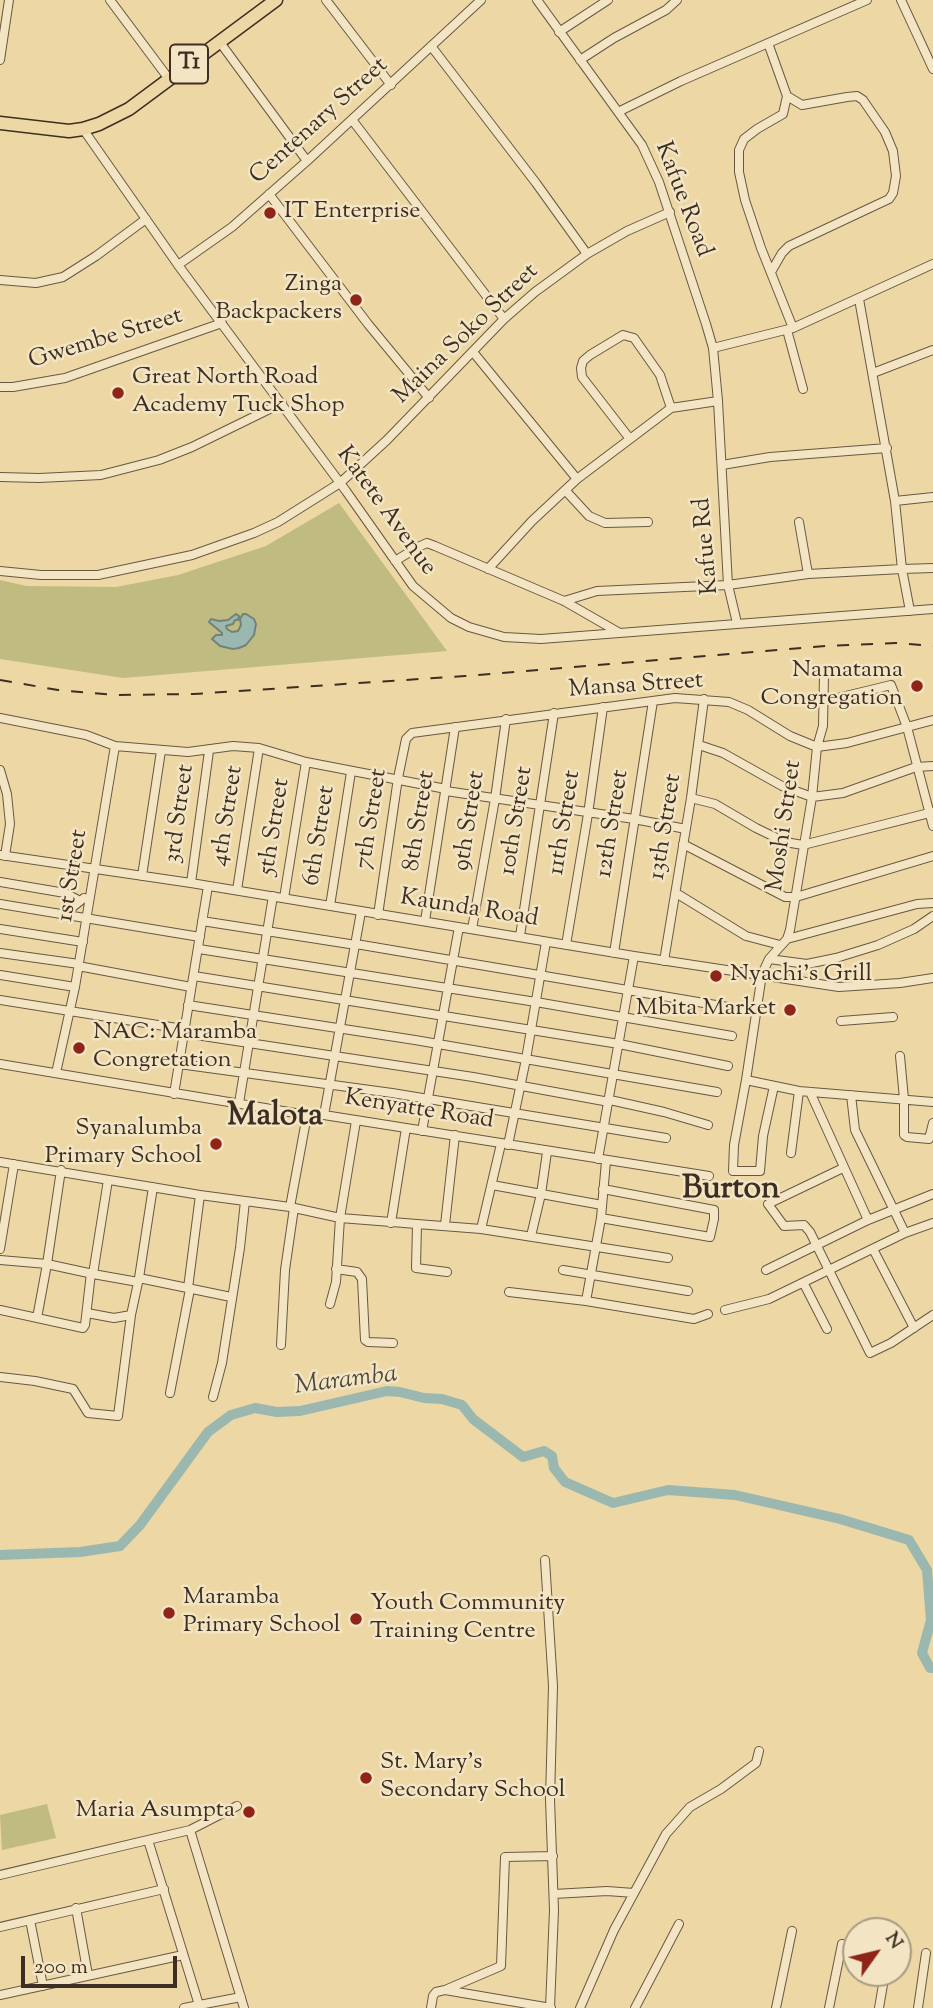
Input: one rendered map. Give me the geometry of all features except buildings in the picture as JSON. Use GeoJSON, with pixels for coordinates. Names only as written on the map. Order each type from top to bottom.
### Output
{"type":"FeatureCollection","features":[{"type":"Feature","properties":{"kind":"highway","name":"T1"},"geometry":{"type":"LineString","coordinates":[[0,123],[51,130],[83,130],[99,124],[129,108],[267,3]]}},
{"type":"Feature","properties":{"kind":"street"},"geometry":{"type":"LineString","coordinates":[[0,60],[2,28],[9,0]]}},
{"type":"Feature","properties":{"kind":"street"},"geometry":{"type":"LineString","coordinates":[[110,0],[169,79]]}},
{"type":"Feature","properties":{"kind":"street"},"geometry":{"type":"LineString","coordinates":[[326,0],[391,85]]}},
{"type":"Feature","properties":{"kind":"street","name":"Centenary Street"},"geometry":{"type":"LineString","coordinates":[[178,265],[232,227],[353,121],[481,0]]}},
{"type":"Feature","properties":{"kind":"street","name":"Kafue Road"},"geometry":{"type":"LineString","coordinates":[[537,0],[558,32],[620,111],[648,156],[670,212],[713,348],[718,401]]}},
{"type":"Feature","properties":{"kind":"street"},"geometry":{"type":"LineString","coordinates":[[558,32],[608,0]]}},
{"type":"Feature","properties":{"kind":"street"},"geometry":{"type":"LineString","coordinates":[[580,60],[666,10],[677,0]]}},
{"type":"Feature","properties":{"kind":"street"},"geometry":{"type":"LineString","coordinates":[[620,111],[659,91],[867,0]]}},
{"type":"Feature","properties":{"kind":"street"},"geometry":{"type":"LineString","coordinates":[[901,0],[933,69]]}},
{"type":"Feature","properties":{"kind":"street"},"geometry":{"type":"LineString","coordinates":[[219,41],[307,161]]}},
{"type":"Feature","properties":{"kind":"street"},"geometry":{"type":"LineString","coordinates":[[768,43],[787,96],[783,114],[744,139],[739,150],[739,172],[745,200],[790,329],[803,388]]}},
{"type":"Feature","properties":{"kind":"street"},"geometry":{"type":"LineString","coordinates":[[431,46],[587,254]]}},
{"type":"Feature","properties":{"kind":"street"},"geometry":{"type":"LineString","coordinates":[[771,272],[789,246],[888,199],[895,185],[893,152],[885,132],[863,100],[857,96],[847,97],[807,106],[787,96]]}},
{"type":"Feature","properties":{"kind":"street"},"geometry":{"type":"LineString","coordinates":[[353,121],[504,319]]}},
{"type":"Feature","properties":{"kind":"street","name":"Katete Avenue"},"geometry":{"type":"LineString","coordinates":[[83,130],[178,265],[282,403],[413,586],[433,605],[469,627],[504,637],[541,639],[933,609]]}},
{"type":"Feature","properties":{"kind":"street"},"geometry":{"type":"LineString","coordinates":[[268,194],[376,335],[429,398]]}},
{"type":"Feature","properties":{"kind":"street","name":"Maina Soko Street"},"geometry":{"type":"LineString","coordinates":[[0,571],[41,575],[98,575],[191,555],[278,522],[340,483],[429,398],[504,319],[535,292],[587,254],[626,231],[670,212]]}},
{"type":"Feature","properties":{"kind":"street"},"geometry":{"type":"LineString","coordinates":[[0,280],[36,284],[63,277],[146,219]]}},
{"type":"Feature","properties":{"kind":"street"},"geometry":{"type":"LineString","coordinates":[[713,348],[790,329],[933,264]]}},
{"type":"Feature","properties":{"kind":"street"},"geometry":{"type":"LineString","coordinates":[[859,299],[887,448],[910,611]]}},
{"type":"Feature","properties":{"kind":"street","name":"Gwembe Street"},"geometry":{"type":"LineString","coordinates":[[0,387],[65,378],[222,323]]}},
{"type":"Feature","properties":{"kind":"street"},"geometry":{"type":"LineString","coordinates":[[630,439],[582,377],[583,361],[590,355],[623,335],[634,338],[660,375],[671,408]]}},
{"type":"Feature","properties":{"kind":"street"},"geometry":{"type":"LineString","coordinates":[[873,373],[933,350]]}},
{"type":"Feature","properties":{"kind":"street"},"geometry":{"type":"LineString","coordinates":[[473,352],[577,480]]}},
{"type":"Feature","properties":{"kind":"street"},"geometry":{"type":"LineString","coordinates":[[488,569],[531,521],[565,490],[671,408],[718,401]]}},
{"type":"Feature","properties":{"kind":"street","name":"Kafue Rd"},"geometry":{"type":"LineString","coordinates":[[718,401],[728,584],[737,623]]}},
{"type":"Feature","properties":{"kind":"street"},"geometry":{"type":"LineString","coordinates":[[0,477],[101,475],[159,460],[282,403]]}},
{"type":"Feature","properties":{"kind":"street"},"geometry":{"type":"LineString","coordinates":[[722,465],[769,457],[887,448]]}},
{"type":"Feature","properties":{"kind":"street"},"geometry":{"type":"LineString","coordinates":[[565,490],[589,516],[605,523],[648,522]]}},
{"type":"Feature","properties":{"kind":"street"},"geometry":{"type":"LineString","coordinates":[[895,501],[933,497]]}},
{"type":"Feature","properties":{"kind":"street"},"geometry":{"type":"LineString","coordinates":[[799,522],[808,574]]}},
{"type":"Feature","properties":{"kind":"street"},"geometry":{"type":"LineString","coordinates":[[395,561],[427,543],[564,601],[618,632]]}},
{"type":"Feature","properties":{"kind":"street"},"geometry":{"type":"LineString","coordinates":[[564,601],[597,591],[728,584],[808,574],[933,568]]}},
{"type":"Feature","properties":{"kind":"street","name":"Moshi Street"},"geometry":{"type":"LineString","coordinates":[[774,1086],[763,1136],[761,1171],[733,1171],[734,1145],[762,974],[769,959],[783,942],[796,897],[817,747],[823,726],[824,675]]}},
{"type":"Feature","properties":{"kind":"street"},"geometry":{"type":"LineString","coordinates":[[825,701],[891,685],[907,727],[933,826]]}},
{"type":"Feature","properties":{"kind":"street","name":"Mansa Street"},"geometry":{"type":"LineString","coordinates":[[412,733],[554,712],[676,698],[729,702],[748,710],[790,736],[817,747]]}},
{"type":"Feature","properties":{"kind":"street","name":"13th Street"},"geometry":{"type":"LineString","coordinates":[[664,961],[691,799],[704,699]]}},
{"type":"Feature","properties":{"kind":"street","name":"12th Street"},"geometry":{"type":"LineString","coordinates":[[614,953],[653,701]]}},
{"type":"Feature","properties":{"kind":"street","name":"11th Street"},"geometry":{"type":"LineString","coordinates":[[566,945],[603,707]]}},
{"type":"Feature","properties":{"kind":"street","name":"10th Street"},"geometry":{"type":"LineString","coordinates":[[520,936],[554,712]]}},
{"type":"Feature","properties":{"kind":"street"},"geometry":{"type":"LineString","coordinates":[[0,718],[86,735],[115,746],[161,751],[209,751],[233,746],[259,748],[351,772],[398,778],[495,799],[634,819],[686,830]]}},
{"type":"Feature","properties":{"kind":"street","name":"9th Street"},"geometry":{"type":"LineString","coordinates":[[472,929],[506,719]]}},
{"type":"Feature","properties":{"kind":"street"},"geometry":{"type":"LineString","coordinates":[[817,747],[847,743],[933,720]]}},
{"type":"Feature","properties":{"kind":"street","name":"8th Street"},"geometry":{"type":"LineString","coordinates":[[425,921],[455,727]]}},
{"type":"Feature","properties":{"kind":"street","name":"7th Street"},"geometry":{"type":"LineString","coordinates":[[378,915],[398,778],[406,739],[412,733]]}},
{"type":"Feature","properties":{"kind":"street"},"geometry":{"type":"LineString","coordinates":[[699,745],[723,753],[782,786],[812,797],[843,793],[916,766],[933,766]]}},
{"type":"Feature","properties":{"kind":"street","name":"1st Street"},"geometry":{"type":"LineString","coordinates":[[56,1073],[79,965],[115,746]]}},
{"type":"Feature","properties":{"kind":"street","name":"4th Street"},"geometry":{"type":"LineString","coordinates":[[237,890],[259,748]]}},
{"type":"Feature","properties":{"kind":"street"},"geometry":{"type":"LineString","coordinates":[[142,876],[161,751]]}},
{"type":"Feature","properties":{"kind":"street","name":"3rd Street"},"geometry":{"type":"LineString","coordinates":[[191,883],[209,751]]}},
{"type":"Feature","properties":{"kind":"street","name":"5th Street"},"geometry":{"type":"LineString","coordinates":[[284,898],[306,762]]}},
{"type":"Feature","properties":{"kind":"street"},"geometry":{"type":"LineString","coordinates":[[0,770],[7,794],[10,824],[3,855]]}},
{"type":"Feature","properties":{"kind":"street","name":"6th Street"},"geometry":{"type":"LineString","coordinates":[[330,906],[351,772]]}},
{"type":"Feature","properties":{"kind":"street"},"geometry":{"type":"LineString","coordinates":[[691,799],[715,804],[785,842],[803,845],[931,812]]}},
{"type":"Feature","properties":{"kind":"street"},"geometry":{"type":"LineString","coordinates":[[683,844],[785,897],[796,897],[933,856]]}},
{"type":"Feature","properties":{"kind":"street","name":"Kaunda Road"},"geometry":{"type":"LineString","coordinates":[[3,855],[839,987],[933,978]]}},
{"type":"Feature","properties":{"kind":"street"},"geometry":{"type":"LineString","coordinates":[[0,882],[65,892],[80,901]]}},
{"type":"Feature","properties":{"kind":"street"},"geometry":{"type":"LineString","coordinates":[[174,1094],[208,886]]}},
{"type":"Feature","properties":{"kind":"street"},"geometry":{"type":"LineString","coordinates":[[64,914],[92,891]]}},
{"type":"Feature","properties":{"kind":"street"},"geometry":{"type":"LineString","coordinates":[[676,893],[746,936],[783,942],[917,904],[933,903]]}},
{"type":"Feature","properties":{"kind":"street"},"geometry":{"type":"LineString","coordinates":[[239,1103],[273,896]]}},
{"type":"Feature","properties":{"kind":"street"},"geometry":{"type":"LineString","coordinates":[[0,904],[200,937]]}},
{"type":"Feature","properties":{"kind":"street"},"geometry":{"type":"LineString","coordinates":[[324,1115],[361,912]]}},
{"type":"Feature","properties":{"kind":"street"},"geometry":{"type":"LineString","coordinates":[[769,959],[807,964],[835,958],[878,945],[914,929],[933,916]]}},
{"type":"Feature","properties":{"kind":"street"},"geometry":{"type":"LineString","coordinates":[[202,921],[541,974],[757,1012]]}},
{"type":"Feature","properties":{"kind":"street"},"geometry":{"type":"LineString","coordinates":[[422,1131],[459,927]]}},
{"type":"Feature","properties":{"kind":"street"},"geometry":{"type":"LineString","coordinates":[[0,929],[83,942]]}},
{"type":"Feature","properties":{"kind":"street"},"geometry":{"type":"LineString","coordinates":[[481,1229],[521,1086],[546,942]]}},
{"type":"Feature","properties":{"kind":"street"},"geometry":{"type":"LineString","coordinates":[[199,949],[536,1002],[732,1037]]}},
{"type":"Feature","properties":{"kind":"street"},"geometry":{"type":"LineString","coordinates":[[0,953],[191,987]]}},
{"type":"Feature","properties":{"kind":"street"},"geometry":{"type":"LineString","coordinates":[[586,1301],[601,1217],[604,1129],[634,956]]}},
{"type":"Feature","properties":{"kind":"street"},"geometry":{"type":"LineString","coordinates":[[0,975],[75,987]]}},
{"type":"Feature","properties":{"kind":"street"},"geometry":{"type":"LineString","coordinates":[[194,976],[619,1044],[728,1066]]}},
{"type":"Feature","properties":{"kind":"street"},"geometry":{"type":"LineString","coordinates":[[0,1000],[249,1044],[433,1071],[609,1101],[656,1110],[708,1125]]}},
{"type":"Feature","properties":{"kind":"street"},"geometry":{"type":"LineString","coordinates":[[188,1005],[717,1092]]}},
{"type":"Feature","properties":{"kind":"street"},"geometry":{"type":"LineString","coordinates":[[841,1021],[893,1017]]}},
{"type":"Feature","properties":{"kind":"street"},"geometry":{"type":"LineString","coordinates":[[900,1056],[904,1136],[929,1139],[933,1123]]}},
{"type":"Feature","properties":{"kind":"street","name":"Kenyatte Road"},"geometry":{"type":"LineString","coordinates":[[0,1063],[174,1094],[709,1176]]}},
{"type":"Feature","properties":{"kind":"street"},"geometry":{"type":"LineString","coordinates":[[179,1064],[428,1099],[666,1138]]}},
{"type":"Feature","properties":{"kind":"street"},"geometry":{"type":"LineString","coordinates":[[746,1080],[799,1091],[933,1102]]}},
{"type":"Feature","properties":{"kind":"street"},"geometry":{"type":"LineString","coordinates":[[791,1153],[799,1091]]}},
{"type":"Feature","properties":{"kind":"street"},"geometry":{"type":"LineString","coordinates":[[810,1092],[868,1220]]}},
{"type":"Feature","properties":{"kind":"street"},"geometry":{"type":"LineString","coordinates":[[850,1095],[855,1130],[905,1233]]}},
{"type":"Feature","properties":{"kind":"street"},"geometry":{"type":"LineString","coordinates":[[281,1345],[285,1269],[307,1115]]}},
{"type":"Feature","properties":{"kind":"street"},"geometry":{"type":"LineString","coordinates":[[330,1304],[334,1294],[340,1218],[356,1121]]}},
{"type":"Feature","properties":{"kind":"street"},"geometry":{"type":"LineString","coordinates":[[391,1223],[405,1128]]}},
{"type":"Feature","properties":{"kind":"street"},"geometry":{"type":"LineString","coordinates":[[445,1225],[455,1135]]}},
{"type":"Feature","properties":{"kind":"street"},"geometry":{"type":"LineString","coordinates":[[531,1236],[541,1195],[547,1152]]}},
{"type":"Feature","properties":{"kind":"street"},"geometry":{"type":"LineString","coordinates":[[0,1161],[340,1218],[481,1229],[668,1258]]}},
{"type":"Feature","properties":{"kind":"street"},"geometry":{"type":"LineString","coordinates":[[0,1249],[14,1164]]}},
{"type":"Feature","properties":{"kind":"street"},"geometry":{"type":"LineString","coordinates":[[843,1168],[768,1204],[784,1226],[801,1225],[806,1228],[870,1353],[891,1343],[933,1315]]}},
{"type":"Feature","properties":{"kind":"street"},"geometry":{"type":"LineString","coordinates":[[37,1318],[61,1170]]}},
{"type":"Feature","properties":{"kind":"street"},"geometry":{"type":"LineString","coordinates":[[0,1310],[79,1328],[85,1325],[108,1180]]}},
{"type":"Feature","properties":{"kind":"street"},"geometry":{"type":"LineString","coordinates":[[492,1185],[602,1205]]}},
{"type":"Feature","properties":{"kind":"street"},"geometry":{"type":"LineString","coordinates":[[0,1377],[73,1389],[88,1413],[118,1416],[131,1315],[153,1187]]}},
{"type":"Feature","properties":{"kind":"street"},"geometry":{"type":"LineString","coordinates":[[601,1217],[710,1237],[714,1219],[714,1210],[603,1189]]}},
{"type":"Feature","properties":{"kind":"street"},"geometry":{"type":"LineString","coordinates":[[766,1270],[868,1220],[933,1194]]}},
{"type":"Feature","properties":{"kind":"street"},"geometry":{"type":"LineString","coordinates":[[170,1393],[189,1289],[200,1195]]}},
{"type":"Feature","properties":{"kind":"street"},"geometry":{"type":"LineString","coordinates":[[213,1396],[222,1363],[240,1248],[244,1201]]}},
{"type":"Feature","properties":{"kind":"street"},"geometry":{"type":"LineString","coordinates":[[725,1310],[760,1302],[804,1284],[905,1233],[933,1223]]}},
{"type":"Feature","properties":{"kind":"street"},"geometry":{"type":"LineString","coordinates":[[417,1225],[416,1268],[447,1272]]}},
{"type":"Feature","properties":{"kind":"street"},"geometry":{"type":"LineString","coordinates":[[873,1249],[914,1328]]}},
{"type":"Feature","properties":{"kind":"street"},"geometry":{"type":"LineString","coordinates":[[0,1260],[47,1264],[231,1297]]}},
{"type":"Feature","properties":{"kind":"street"},"geometry":{"type":"LineString","coordinates":[[336,1269],[357,1272],[362,1279],[365,1340],[393,1343]]}},
{"type":"Feature","properties":{"kind":"street"},"geometry":{"type":"LineString","coordinates":[[563,1270],[688,1291]]}},
{"type":"Feature","properties":{"kind":"street"},"geometry":{"type":"LineString","coordinates":[[804,1284],[827,1329]]}},
{"type":"Feature","properties":{"kind":"street"},"geometry":{"type":"LineString","coordinates":[[509,1293],[586,1301],[694,1319],[708,1314]]}},
{"type":"Feature","properties":{"kind":"street"},"geometry":{"type":"LineString","coordinates":[[87,1313],[114,1318],[131,1315]]}},
{"type":"Feature","properties":{"kind":"street"},"geometry":{"type":"LineString","coordinates":[[441,1991],[550,2008],[554,1895],[550,1799],[552,1686],[545,1560]]}},
{"type":"Feature","properties":{"kind":"street"},"geometry":{"type":"LineString","coordinates":[[580,2008],[614,1930],[657,1849],[690,1807],[745,1772],[756,1763],[760,1751]]}},
{"type":"Feature","properties":{"kind":"street"},"geometry":{"type":"LineString","coordinates":[[0,1875],[190,1830],[237,1807]]}},
{"type":"Feature","properties":{"kind":"street"},"geometry":{"type":"LineString","coordinates":[[190,1830],[244,2008]]}},
{"type":"Feature","properties":{"kind":"street"},"geometry":{"type":"LineString","coordinates":[[148,1840],[198,2005]]}},
{"type":"Feature","properties":{"kind":"street"},"geometry":{"type":"LineString","coordinates":[[431,2008],[433,1996],[441,1991],[501,1966],[505,1857],[553,1856]]}},
{"type":"Feature","properties":{"kind":"street"},"geometry":{"type":"LineString","coordinates":[[0,1927],[164,1889]]}},
{"type":"Feature","properties":{"kind":"street"},"geometry":{"type":"LineString","coordinates":[[554,1895],[607,1891],[634,1893]]}},
{"type":"Feature","properties":{"kind":"street"},"geometry":{"type":"LineString","coordinates":[[76,1908],[88,1975]]}},
{"type":"Feature","properties":{"kind":"street"},"geometry":{"type":"LineString","coordinates":[[30,1920],[43,1986]]}},
{"type":"Feature","properties":{"kind":"street"},"geometry":{"type":"LineString","coordinates":[[635,2008],[679,1924]]}},
{"type":"Feature","properties":{"kind":"street"},"geometry":{"type":"LineString","coordinates":[[776,2008],[792,1931]]}},
{"type":"Feature","properties":{"kind":"street"},"geometry":{"type":"LineString","coordinates":[[828,2008],[842,1944]]}},
{"type":"Feature","properties":{"kind":"street"},"geometry":{"type":"LineString","coordinates":[[918,2008],[926,1953]]}},
{"type":"Feature","properties":{"kind":"street"},"geometry":{"type":"LineString","coordinates":[[0,1995],[183,1955]]}},
{"type":"Feature","properties":{"kind":"street"},"geometry":{"type":"LineString","coordinates":[[879,2008],[883,1987]]}},
{"type":"Feature","properties":{"kind":"street"},"geometry":{"type":"LineString","coordinates":[[184,2008],[241,1997]]}},
{"type":"Feature","properties":{"kind":"shaded area"},"geometry":{"type":"Polygon","coordinates":[[[339,503],[447,651],[123,678],[0,659],[0,580],[26,586],[116,587],[178,575],[266,546],[339,503]]]}},
{"type":"Feature","properties":{"kind":"shaded area"},"geometry":{"type":"Polygon","coordinates":[[[47,1804],[56,1838],[2,1850],[0,1815],[47,1804]]]}},
{"type":"Feature","properties":{"kind":"water"},"geometry":{"type":"Polygon","coordinates":[[[236,614],[239,616],[238,620],[226,626],[227,629],[238,631],[240,619],[246,614],[254,619],[256,624],[254,635],[246,645],[239,648],[220,646],[212,639],[222,633],[209,622],[211,619],[228,620],[236,614]]]}},
{"type":"Feature","properties":{"kind":"waterway","name":"Maramba"},"geometry":{"type":"LineString","coordinates":[[0,1555],[80,1552],[120,1546],[140,1525],[208,1432],[231,1415],[255,1408],[277,1412],[300,1411],[387,1391],[400,1392],[462,1405],[473,1419],[523,1457],[544,1451],[552,1456],[554,1468],[565,1482],[613,1503],[668,1490],[735,1495],[840,1519],[909,1540],[927,1570],[931,1620],[922,1653],[930,1668],[933,1668]]}},
{"type":"Feature","properties":{"kind":"railway"},"geometry":{"type":"LineString","coordinates":[[0,680],[58,690],[115,695],[194,694],[465,676],[826,646],[896,643],[933,646]]}},
{"type":"Feature","properties":{"kind":"place","name":"IT Enterprise"},"geometry":{"type":"Point","coordinates":[270,213]}},
{"type":"Feature","properties":{"kind":"place","name":"Zinga Backpackers"},"geometry":{"type":"Point","coordinates":[356,300]}},
{"type":"Feature","properties":{"kind":"place","name":"Great North Road Academy Tuck Shop"},"geometry":{"type":"Point","coordinates":[118,393]}},
{"type":"Feature","properties":{"kind":"place","name":"Namatama Congregation"},"geometry":{"type":"Point","coordinates":[917,686]}},
{"type":"Feature","properties":{"kind":"place","name":"Nyachi's Grill"},"geometry":{"type":"Point","coordinates":[716,976]}},
{"type":"Feature","properties":{"kind":"place","name":"Mbita Market"},"geometry":{"type":"Point","coordinates":[790,1010]}},
{"type":"Feature","properties":{"kind":"place","name":"NAC: Maramba Congretation"},"geometry":{"type":"Point","coordinates":[79,1048]}},
{"type":"Feature","properties":{"kind":"place","name":"Syanalumba Primary School"},"geometry":{"type":"Point","coordinates":[216,1144]}},
{"type":"Feature","properties":{"kind":"place","name":"Maramba Primary School"},"geometry":{"type":"Point","coordinates":[169,1613]}},
{"type":"Feature","properties":{"kind":"place","name":"Youth Community Training Centre"},"geometry":{"type":"Point","coordinates":[356,1619]}},
{"type":"Feature","properties":{"kind":"place","name":"St. Mary's Secondary School"},"geometry":{"type":"Point","coordinates":[366,1778]}},
{"type":"Feature","properties":{"kind":"place","name":"Maria Asumpta"},"geometry":{"type":"Point","coordinates":[249,1812]}},
{"type":"Feature","properties":{"kind":"district","name":"Malota"},"geometry":{"type":"Point","coordinates":[275,1119]}},
{"type":"Feature","properties":{"kind":"district","name":"Burton"},"geometry":{"type":"Point","coordinates":[731,1192]}}]}
